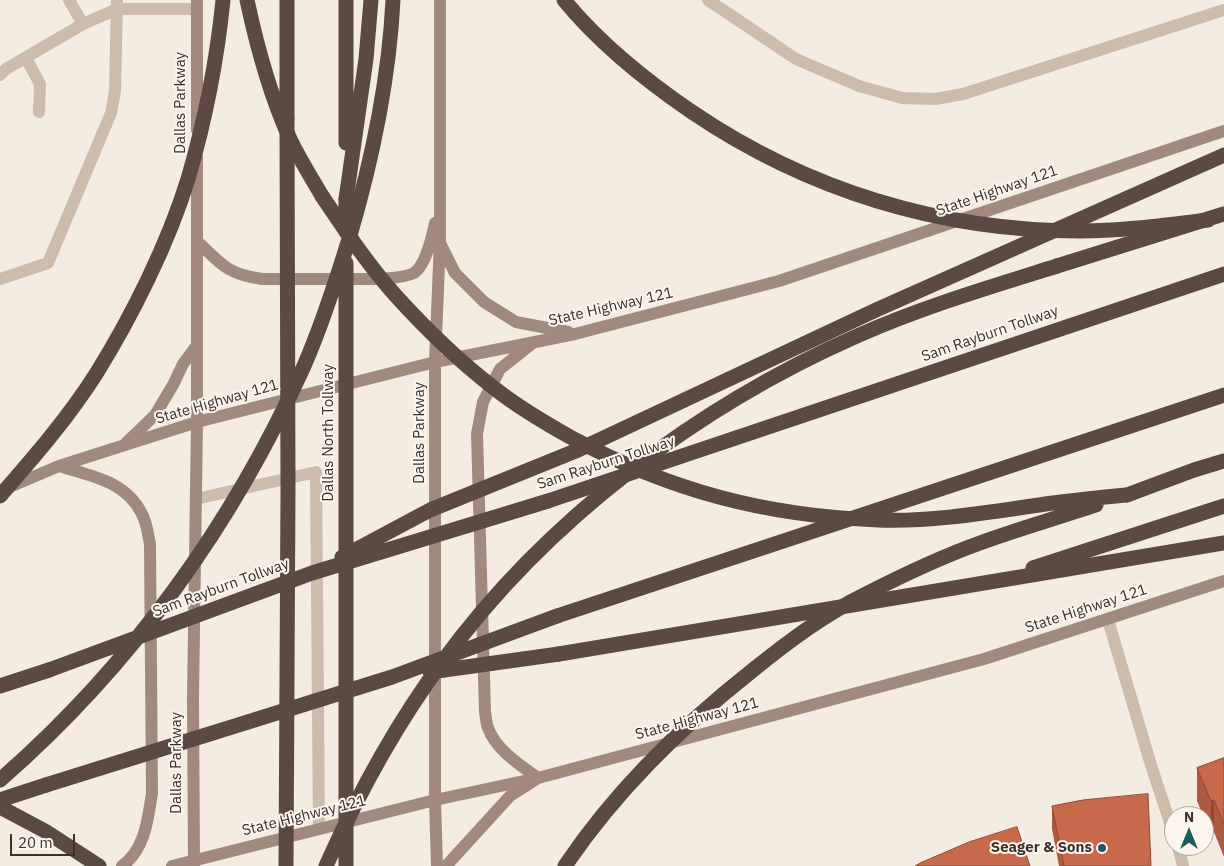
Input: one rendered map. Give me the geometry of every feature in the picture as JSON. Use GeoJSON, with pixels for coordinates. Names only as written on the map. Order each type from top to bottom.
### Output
{"type":"FeatureCollection","features":[{"type":"Feature","properties":{"kind":"highway"},"geometry":{"type":"LineString","coordinates":[[0,496],[51,437],[95,374],[129,316],[162,247],[188,179],[208,98],[223,0]]}},
{"type":"Feature","properties":{"kind":"highway"},"geometry":{"type":"LineString","coordinates":[[247,0],[255,39],[270,87],[290,138],[322,196],[355,245],[395,295],[467,366],[524,410],[596,451],[655,477],[701,493],[766,509],[819,516],[880,520],[929,519],[980,515],[1055,503],[1127,495]]}},
{"type":"Feature","properties":{"kind":"highway"},"geometry":{"type":"LineString","coordinates":[[286,866],[288,508],[287,0]]}},
{"type":"Feature","properties":{"kind":"highway","name":"Dallas North Tollway"},"geometry":{"type":"LineString","coordinates":[[346,0],[346,866]]}},
{"type":"Feature","properties":{"kind":"highway"},"geometry":{"type":"LineString","coordinates":[[346,199],[366,59],[371,0]]}},
{"type":"Feature","properties":{"kind":"highway"},"geometry":{"type":"LineString","coordinates":[[0,780],[34,750],[89,695],[148,627],[204,549],[256,465],[305,364],[338,274],[362,193],[384,89],[393,0]]}},
{"type":"Feature","properties":{"kind":"highway"},"geometry":{"type":"LineString","coordinates":[[564,0],[622,59],[674,100],[721,132],[781,164],[847,192],[911,211],[976,222],[1040,229],[1080,231],[1124,229],[1208,220]]}},
{"type":"Feature","properties":{"kind":"highway"},"geometry":{"type":"LineString","coordinates":[[312,573],[430,510],[578,450],[876,310],[1224,155]]}},
{"type":"Feature","properties":{"kind":"highway"},"geometry":{"type":"LineString","coordinates":[[326,866],[375,766],[437,668],[469,627],[495,596],[552,538],[607,490],[667,444],[724,406],[783,371],[856,336],[988,288],[1224,214]]}},
{"type":"Feature","properties":{"kind":"highway","name":"Sam Rayburn Tollway"},"geometry":{"type":"LineString","coordinates":[[0,686],[49,670],[312,573],[548,502],[1224,274]]}},
{"type":"Feature","properties":{"kind":"highway"},"geometry":{"type":"LineString","coordinates":[[0,800],[392,677],[557,616],[1224,395]]}},
{"type":"Feature","properties":{"kind":"highway"},"geometry":{"type":"LineString","coordinates":[[565,866],[577,848],[621,794],[674,737],[714,701],[785,644],[830,614],[904,575],[980,543],[1224,461]]}},
{"type":"Feature","properties":{"kind":"highway"},"geometry":{"type":"LineString","coordinates":[[982,584],[1224,506]]}},
{"type":"Feature","properties":{"kind":"highway"},"geometry":{"type":"LineString","coordinates":[[392,677],[559,654],[1224,542]]}},
{"type":"Feature","properties":{"kind":"highway"},"geometry":{"type":"LineString","coordinates":[[0,807],[44,831],[98,866]]}},
{"type":"Feature","properties":{"kind":"main road","name":"Dallas Parkway"},"geometry":{"type":"LineString","coordinates":[[437,866],[435,800],[435,362],[440,240],[440,0]]}},
{"type":"Feature","properties":{"kind":"main road","name":"Dallas Parkway"},"geometry":{"type":"LineString","coordinates":[[194,863],[193,697],[197,422],[197,4]]}},
{"type":"Feature","properties":{"kind":"main road","name":"State Highway 121"},"geometry":{"type":"LineString","coordinates":[[0,490],[59,466],[197,422],[435,362],[575,334],[779,282],[1224,131]]}},
{"type":"Feature","properties":{"kind":"main road"},"geometry":{"type":"LineString","coordinates":[[197,242],[227,269],[262,279],[369,279],[397,277],[414,272],[421,266],[439,210]]}},
{"type":"Feature","properties":{"kind":"main road"},"geometry":{"type":"LineString","coordinates":[[440,240],[456,272],[484,302],[516,322],[575,334]]}},
{"type":"Feature","properties":{"kind":"main road"},"geometry":{"type":"LineString","coordinates":[[446,866],[510,796],[538,778],[509,756],[497,742],[488,728],[485,712],[477,434],[483,402],[500,369],[536,341]]}},
{"type":"Feature","properties":{"kind":"main road"},"geometry":{"type":"LineString","coordinates":[[123,446],[155,414],[173,385],[183,364],[197,345]]}},
{"type":"Feature","properties":{"kind":"main road"},"geometry":{"type":"LineString","coordinates":[[59,466],[109,482],[130,495],[143,515],[150,544],[152,793],[145,832],[131,860],[122,866]]}},
{"type":"Feature","properties":{"kind":"main road","name":"State Highway 121"},"geometry":{"type":"LineString","coordinates":[[172,866],[194,863],[435,800],[538,778],[984,658],[1108,620],[1224,581]]}},
{"type":"Feature","properties":{"kind":"lane"},"geometry":{"type":"LineString","coordinates":[[69,0],[83,24]]}},
{"type":"Feature","properties":{"kind":"lane"},"geometry":{"type":"LineString","coordinates":[[708,0],[796,59],[859,86],[902,98],[934,99],[964,94],[1224,10]]}},
{"type":"Feature","properties":{"kind":"lane"},"geometry":{"type":"LineString","coordinates":[[0,279],[48,262],[111,113],[115,91],[117,4]]}},
{"type":"Feature","properties":{"kind":"lane"},"geometry":{"type":"LineString","coordinates":[[0,75],[6,69],[117,4],[197,4]]}},
{"type":"Feature","properties":{"kind":"lane"},"geometry":{"type":"LineString","coordinates":[[26,58],[40,84],[39,112]]}},
{"type":"Feature","properties":{"kind":"lane"},"geometry":{"type":"LineString","coordinates":[[196,499],[316,472],[318,830]]}},
{"type":"Feature","properties":{"kind":"lane"},"geometry":{"type":"LineString","coordinates":[[1108,620],[1164,806]]}},
{"type":"Feature","properties":{"kind":"building"},"geometry":{"type":"Polygon","coordinates":[[[1224,758],[1224,825],[1214,800],[1211,801],[1197,768],[1224,758]]]}},
{"type":"Feature","properties":{"kind":"building","name":"Seager & Sons"},"geometry":{"type":"Polygon","coordinates":[[[1148,794],[1151,866],[1064,866],[1052,806],[1083,800],[1148,794]]]}},
{"type":"Feature","properties":{"kind":"building"},"geometry":{"type":"Polygon","coordinates":[[[1017,827],[1030,866],[915,866],[969,842],[1017,827]]]}},
{"type":"Feature","properties":{"kind":"place","name":"Seager & Sons"},"geometry":{"type":"Point","coordinates":[1102,848]}}]}
